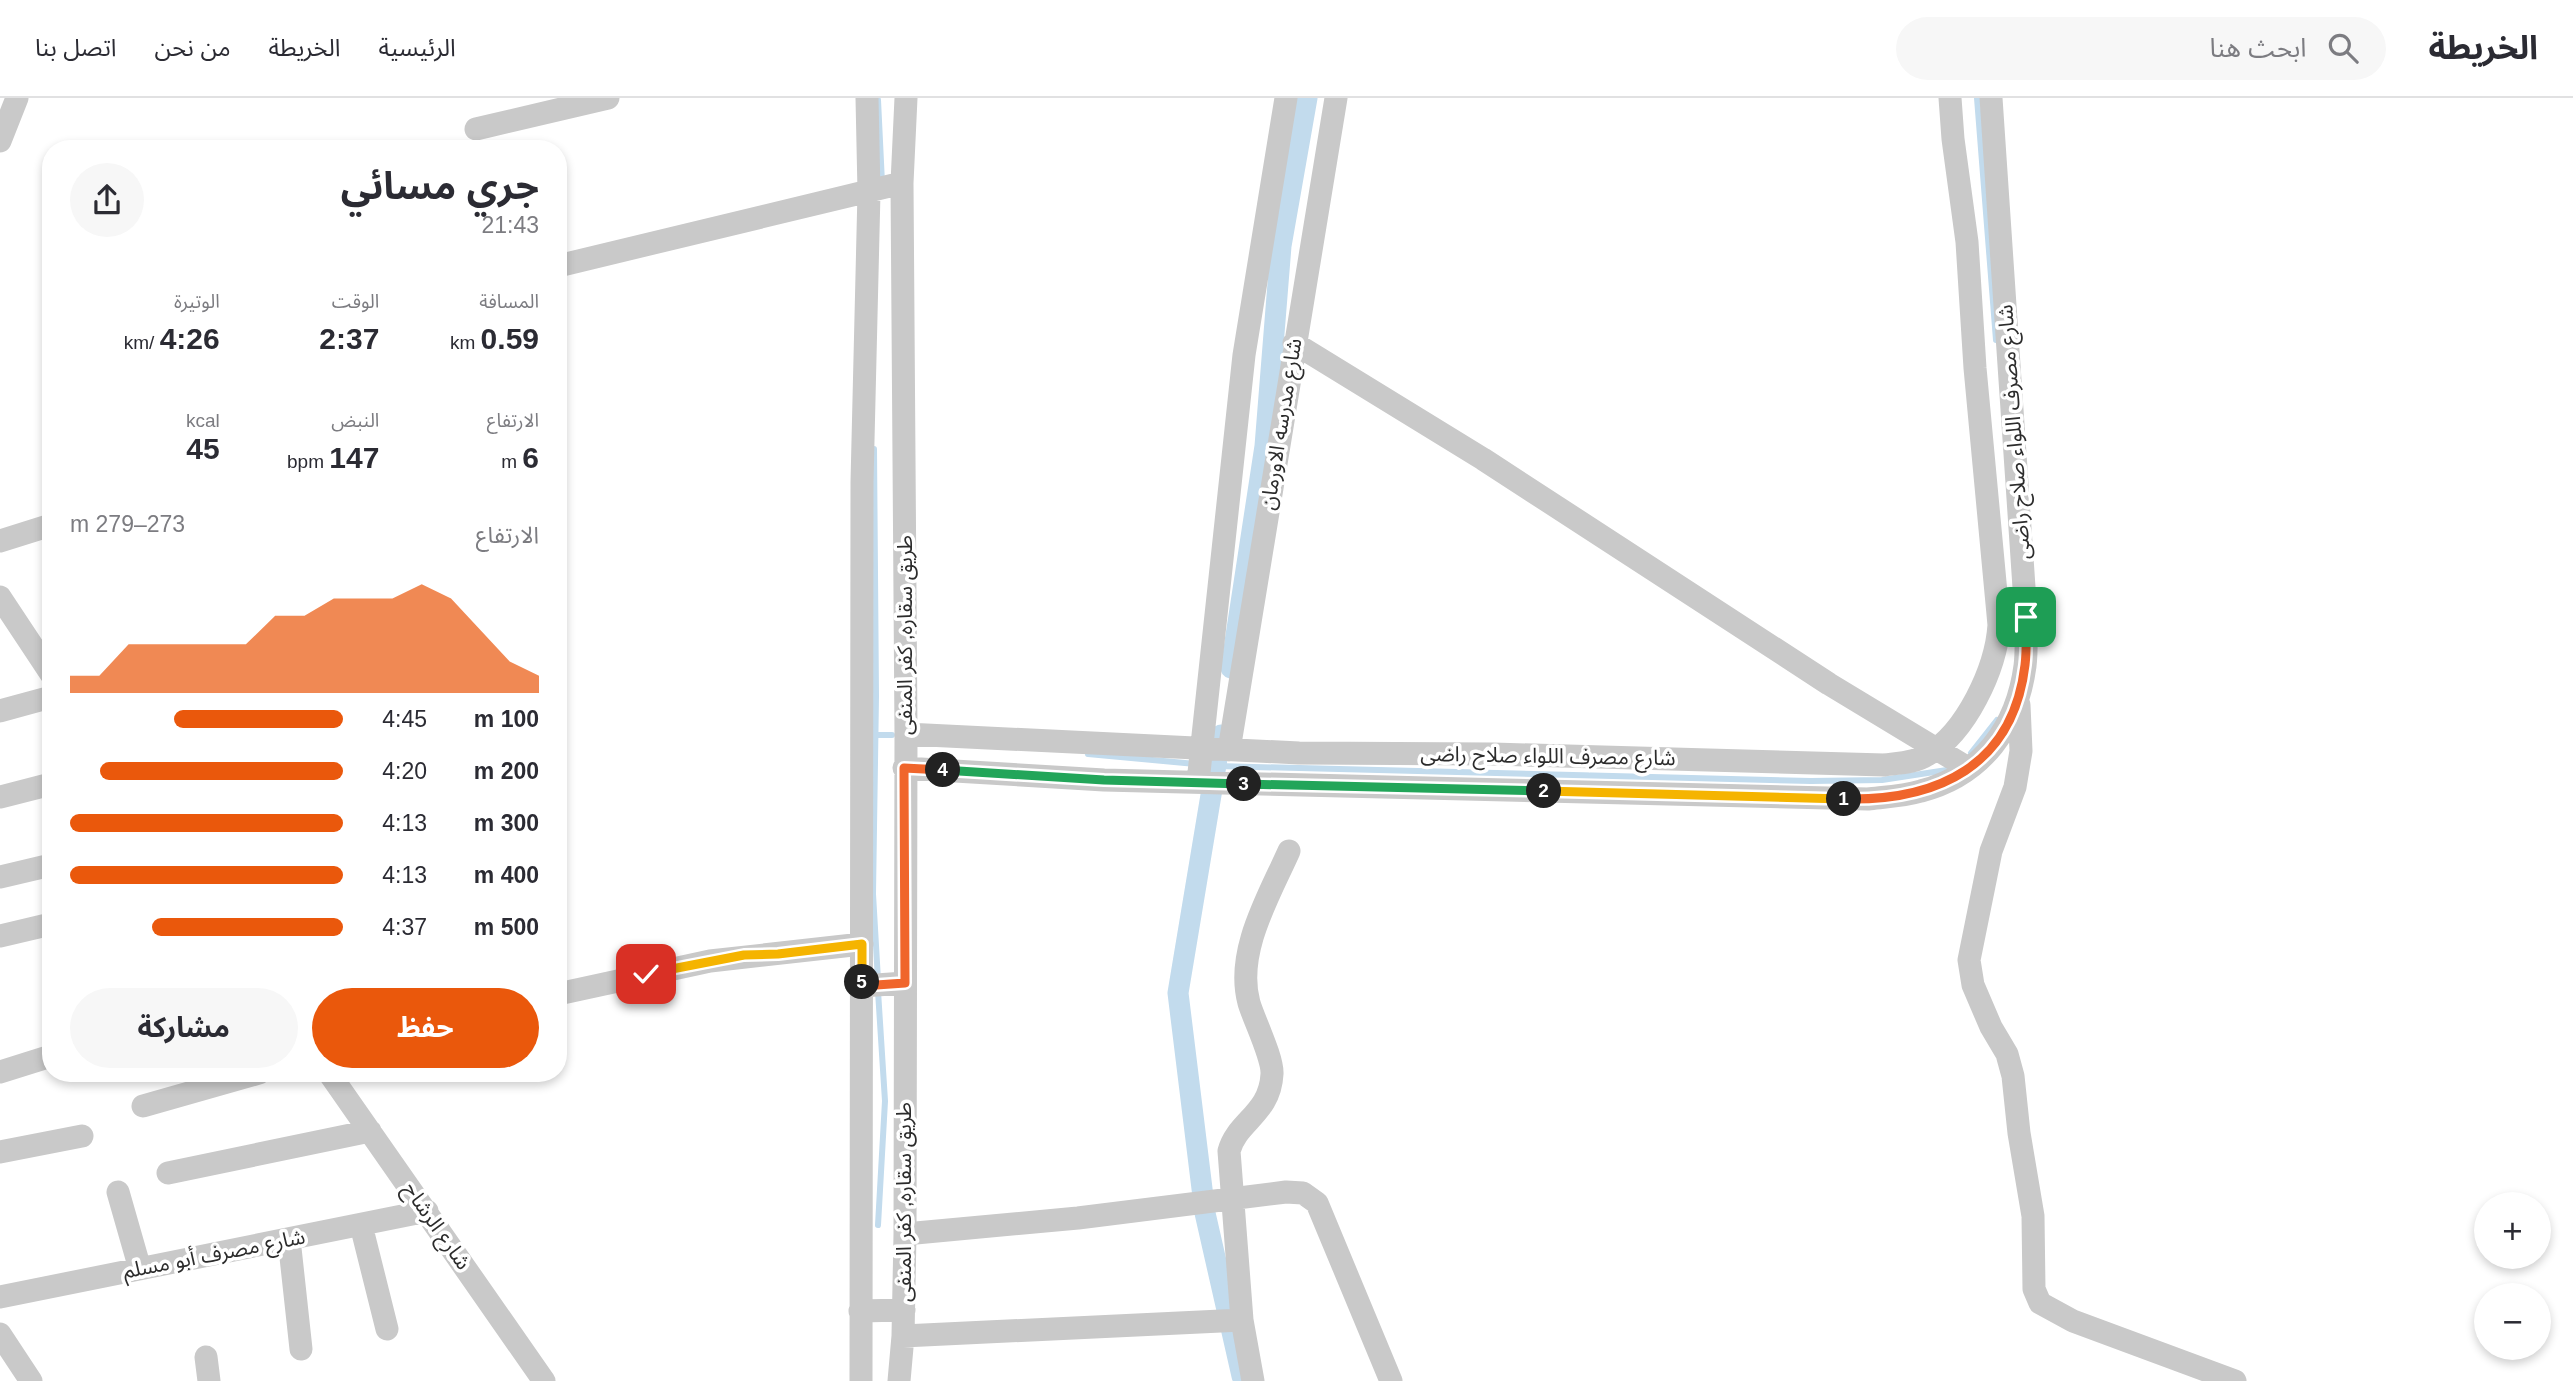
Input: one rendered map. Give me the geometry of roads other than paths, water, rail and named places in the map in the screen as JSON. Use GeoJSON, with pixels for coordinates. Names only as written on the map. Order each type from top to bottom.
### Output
{"type":"FeatureCollection","features":[{"type":"Feature","properties":{"kind":"street"},"geometry":{"type":"LineString","coordinates":[[0,141],[17,98]]}},
{"type":"Feature","properties":{"kind":"street"},"geometry":{"type":"LineString","coordinates":[[476,129],[560,103],[608,98]]}},
{"type":"Feature","properties":{"kind":"street","name":"طريق سقاره, كفر المنفى"},"geometry":{"type":"LineString","coordinates":[[861,1381],[884,984],[906,734],[903,597],[869,192],[867,98]]}},
{"type":"Feature","properties":{"kind":"street","name":"طريق سقاره, كفر المنفى"},"geometry":{"type":"LineString","coordinates":[[899,1381],[903,1336],[900,1310],[905,1234],[884,984],[862,944],[862,482],[883,342],[902,183],[906,98]]}},
{"type":"Feature","properties":{"kind":"street","name":"شارع مدرسه الاورمان"},"geometry":{"type":"LineString","coordinates":[[1198,782],[1244,355],[1286,98]]}},
{"type":"Feature","properties":{"kind":"street","name":"شارع مدرسه الاورمان"},"geometry":{"type":"LineString","coordinates":[[1228,750],[1336,98]]}},
{"type":"Feature","properties":{"kind":"street","name":"شارع مصرف اللواء صلاح راضى"},"geometry":{"type":"LineString","coordinates":[[906,734],[1299,753],[1450,753],[1884,765],[1926,756],[1952,735],[1985,680],[1998,640],[1999,625],[1976,380],[1967,242],[1952,139],[1950,98]]}},
{"type":"Feature","properties":{"kind":"street","name":"شارع مصرف اللواء صلاح راضى"},"geometry":{"type":"LineString","coordinates":[[904,768],[1104,780],[1868,800],[1921,791],[1949,781],[1983,759],[2005,732],[2019,695],[2025,664],[2026,617],[1991,98]]}},
{"type":"Feature","properties":{"kind":"street"},"geometry":{"type":"LineString","coordinates":[[567,264],[902,183]]}},
{"type":"Feature","properties":{"kind":"street"},"geometry":{"type":"LineString","coordinates":[[1294,343],[1483,459],[1829,684],[1968,768]]}},
{"type":"Feature","properties":{"kind":"street"},"geometry":{"type":"LineString","coordinates":[[0,541],[42,528]]}},
{"type":"Feature","properties":{"kind":"street"},"geometry":{"type":"LineString","coordinates":[[0,597],[10,631],[42,665]]}},
{"type":"Feature","properties":{"kind":"street"},"geometry":{"type":"LineString","coordinates":[[2019,695],[2021,751],[2015,788],[1991,851],[1969,960],[1973,985],[1991,1027],[2007,1054],[2014,1076],[2019,1133],[2032,1216],[2034,1289],[2040,1303],[2073,1321],[2235,1381]]}},
{"type":"Feature","properties":{"kind":"street"},"geometry":{"type":"LineString","coordinates":[[0,711],[42,699]]}},
{"type":"Feature","properties":{"kind":"street"},"geometry":{"type":"LineString","coordinates":[[1299,753],[1299,786]]}},
{"type":"Feature","properties":{"kind":"street"},"geometry":{"type":"LineString","coordinates":[[1450,753],[1452,788]]}},
{"type":"Feature","properties":{"kind":"street"},"geometry":{"type":"LineString","coordinates":[[0,797],[42,786]]}},
{"type":"Feature","properties":{"kind":"street"},"geometry":{"type":"LineString","coordinates":[[1253,1381],[1242,1320],[1229,1151],[1231,1141],[1258,1112],[1269,1092],[1273,1071],[1244,984],[1256,926],[1289,851]]}},
{"type":"Feature","properties":{"kind":"street"},"geometry":{"type":"LineString","coordinates":[[0,877],[42,867]]}},
{"type":"Feature","properties":{"kind":"street"},"geometry":{"type":"LineString","coordinates":[[0,936],[42,926]]}},
{"type":"Feature","properties":{"kind":"street"},"geometry":{"type":"LineString","coordinates":[[567,992],[733,957],[862,944]]}},
{"type":"Feature","properties":{"kind":"street"},"geometry":{"type":"LineString","coordinates":[[0,1072],[42,1059]]}},
{"type":"Feature","properties":{"kind":"street"},"geometry":{"type":"LineString","coordinates":[[143,1106],[227,1082]]}},
{"type":"Feature","properties":{"kind":"street","name":"شارع الرشاح"},"geometry":{"type":"LineString","coordinates":[[335,1082],[544,1381]]}},
{"type":"Feature","properties":{"kind":"street"},"geometry":{"type":"LineString","coordinates":[[168,1173],[370,1131]]}},
{"type":"Feature","properties":{"kind":"street"},"geometry":{"type":"LineString","coordinates":[[0,1152],[82,1136]]}},
{"type":"Feature","properties":{"kind":"street"},"geometry":{"type":"LineString","coordinates":[[118,1192],[140,1269]]}},
{"type":"Feature","properties":{"kind":"street"},"geometry":{"type":"LineString","coordinates":[[905,1234],[1078,1218],[1286,1192],[1303,1193],[1317,1203],[1391,1381]]}},
{"type":"Feature","properties":{"kind":"street","name":"شارع مصرف أبو مسلم"},"geometry":{"type":"LineString","coordinates":[[0,1297],[427,1212]]}},
{"type":"Feature","properties":{"kind":"street"},"geometry":{"type":"LineString","coordinates":[[361,1225],[387,1329]]}},
{"type":"Feature","properties":{"kind":"street"},"geometry":{"type":"LineString","coordinates":[[289,1239],[302,1349]]}},
{"type":"Feature","properties":{"kind":"street"},"geometry":{"type":"LineString","coordinates":[[865,1310],[900,1310]]}},
{"type":"Feature","properties":{"kind":"street"},"geometry":{"type":"LineString","coordinates":[[903,1336],[1242,1320]]}},
{"type":"Feature","properties":{"kind":"street"},"geometry":{"type":"LineString","coordinates":[[0,1334],[31,1381]]}},
{"type":"Feature","properties":{"kind":"street"},"geometry":{"type":"LineString","coordinates":[[206,1357],[209,1381]]}},
{"type":"Feature","properties":{"kind":"waterway"},"geometry":{"type":"LineString","coordinates":[[1231,668],[1265,446],[1281,246],[1307,98]]}},
{"type":"Feature","properties":{"kind":"waterway"},"geometry":{"type":"LineString","coordinates":[[1977,98],[1996,340]]}},
{"type":"Feature","properties":{"kind":"waterway"},"geometry":{"type":"LineString","coordinates":[[878,100],[882,183]]}},
{"type":"Feature","properties":{"kind":"waterway"},"geometry":{"type":"LineString","coordinates":[[874,449],[876,696],[873,894],[878,980]]}},
{"type":"Feature","properties":{"kind":"waterway"},"geometry":{"type":"LineString","coordinates":[[1971,753],[1997,720]]}},
{"type":"Feature","properties":{"kind":"waterway"},"geometry":{"type":"LineString","coordinates":[[875,735],[892,735]]}},
{"type":"Feature","properties":{"kind":"waterway"},"geometry":{"type":"LineString","coordinates":[[1221,735],[1178,993],[1205,1213],[1242,1376]]}},
{"type":"Feature","properties":{"kind":"waterway"},"geometry":{"type":"LineString","coordinates":[[1088,754],[1217,766],[1811,781],[1882,780],[1947,770]]}},
{"type":"Feature","properties":{"kind":"waterway"},"geometry":{"type":"LineString","coordinates":[[878,991],[885,1101],[878,1225]]}}]}
